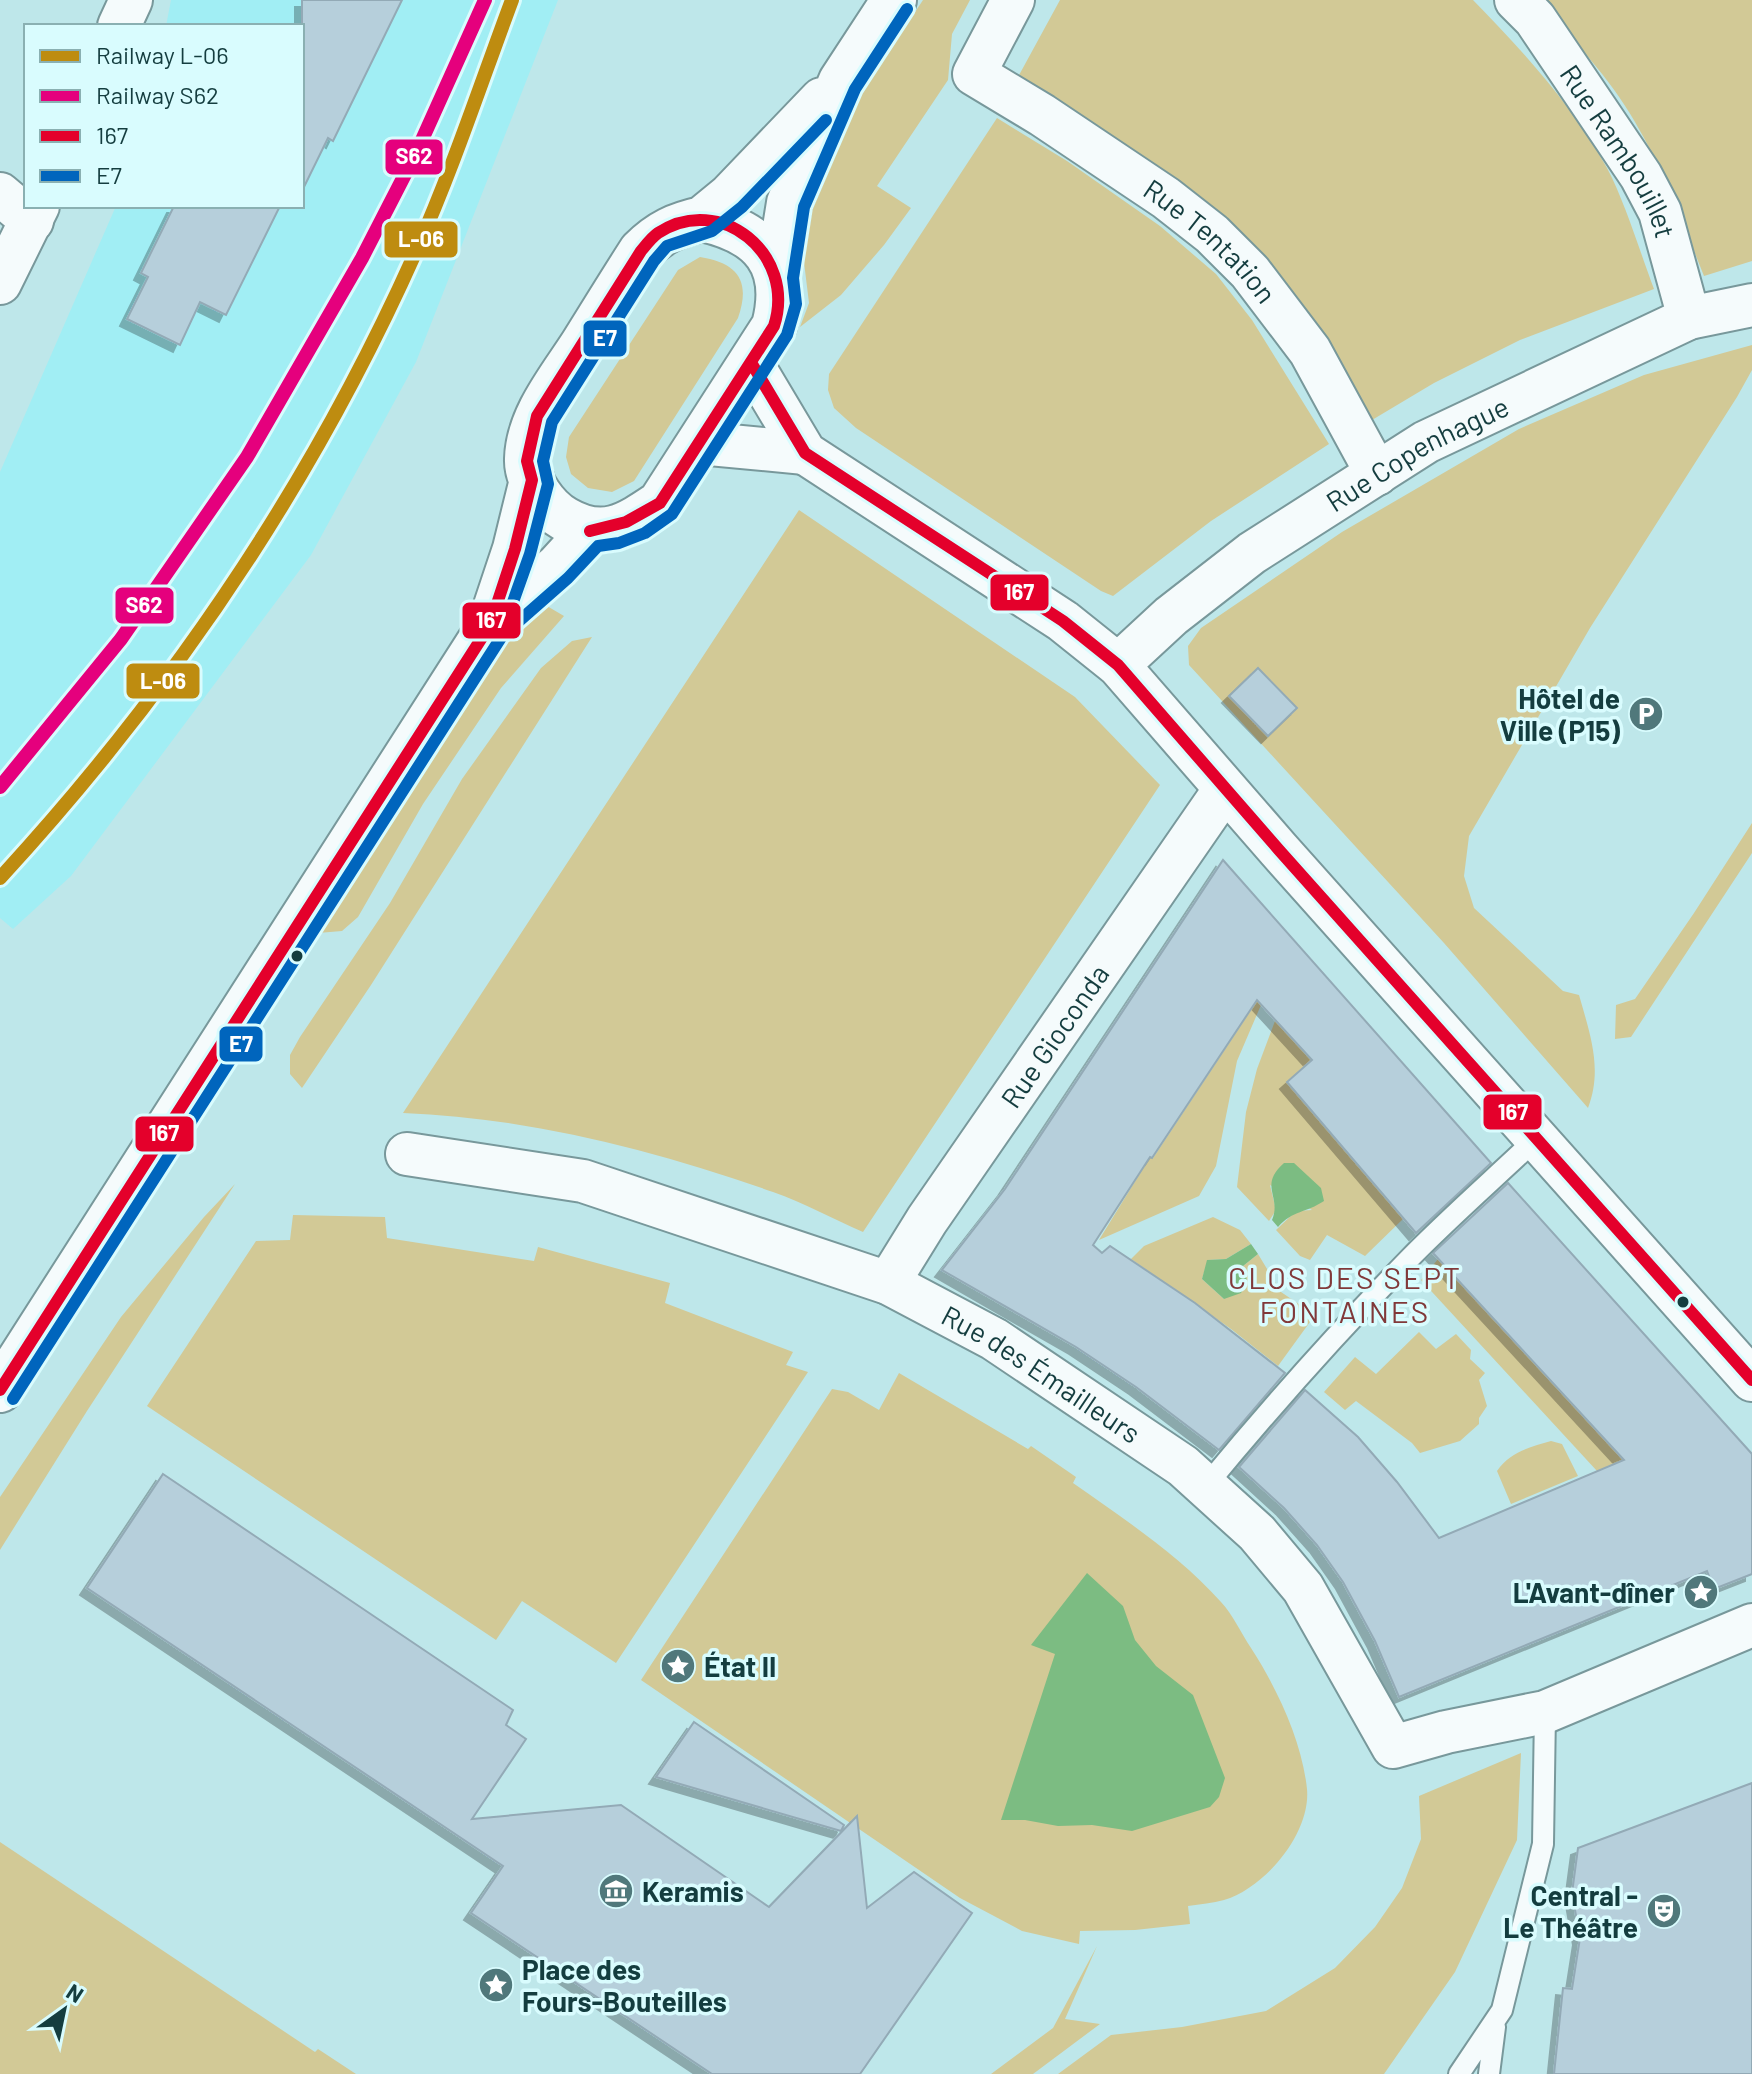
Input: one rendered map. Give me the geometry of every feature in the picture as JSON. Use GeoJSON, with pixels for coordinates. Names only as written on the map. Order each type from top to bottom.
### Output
{"type":"FeatureCollection","features":[{"type":"Feature","properties":{"kind":"main road"},"geometry":{"type":"LineString","coordinates":[[777,278],[789,203],[841,81],[894,0]]}},
{"type":"Feature","properties":{"kind":"main road"},"geometry":{"type":"LineString","coordinates":[[702,219],[730,196],[841,81]]}},
{"type":"Feature","properties":{"kind":"main road"},"geometry":{"type":"LineString","coordinates":[[702,219],[747,234],[767,254],[777,278],[780,302],[774,326],[660,503],[639,518],[614,528],[590,531],[562,517],[544,499],[532,480],[527,461],[537,416],[641,251],[658,233],[702,219]]}},
{"type":"Feature","properties":{"kind":"main road"},"geometry":{"type":"LineString","coordinates":[[0,1390],[490,625],[515,549],[532,480]]}},
{"type":"Feature","properties":{"kind":"main road"},"geometry":{"type":"LineString","coordinates":[[490,625],[558,566],[590,531]]}},
{"type":"Feature","properties":{"kind":"street"},"geometry":{"type":"LineString","coordinates":[[120,24],[131,0]]}},
{"type":"Feature","properties":{"kind":"street","name":"Rue Tentation"},"geometry":{"type":"LineString","coordinates":[[1013,0],[974,74],[1042,115],[1166,198],[1212,234],[1250,272],[1310,351],[1377,474]]}},
{"type":"Feature","properties":{"kind":"street","name":"Rue Rambouillet"},"geometry":{"type":"LineString","coordinates":[[1516,0],[1535,19],[1641,176],[1660,212],[1689,318]]}},
{"type":"Feature","properties":{"kind":"street"},"geometry":{"type":"LineString","coordinates":[[0,194],[24,207]]}},
{"type":"Feature","properties":{"kind":"street"},"geometry":{"type":"LineString","coordinates":[[0,283],[35,213]]}},
{"type":"Feature","properties":{"kind":"street","name":"Rue Copenhague"},"geometry":{"type":"LineString","coordinates":[[1118,665],[1171,616],[1252,553],[1426,442],[1689,318],[1752,305]]}},
{"type":"Feature","properties":{"kind":"street"},"geometry":{"type":"LineString","coordinates":[[752,364],[805,453],[1063,621],[1118,665],[1752,1380]]}},
{"type":"Feature","properties":{"kind":"street"},"geometry":{"type":"LineString","coordinates":[[699,443],[805,453]]}},
{"type":"Feature","properties":{"kind":"street","name":"Rue Gioconda"},"geometry":{"type":"LineString","coordinates":[[888,1283],[927,1220],[1225,789]]}},
{"type":"Feature","properties":{"kind":"street","name":"Rue des Émailleurs"},"geometry":{"type":"LineString","coordinates":[[407,1154],[583,1181],[888,1283],[994,1339],[1175,1460],[1257,1533],[1303,1588],[1393,1747],[1446,1732],[1545,1712]]}},
{"type":"Feature","properties":{"kind":"street"},"geometry":{"type":"LineString","coordinates":[[1545,1712],[1752,1625]]}},
{"type":"Feature","properties":{"kind":"lane"},"geometry":{"type":"LineString","coordinates":[[1205,1487],[1351,1319],[1411,1256],[1538,1137]]}},
{"type":"Feature","properties":{"kind":"lane"},"geometry":{"type":"LineString","coordinates":[[1459,2074],[1502,2010],[1543,1844],[1545,1712]]}},
{"type":"Feature","properties":{"kind":"lane"},"geometry":{"type":"LineString","coordinates":[[1489,2074],[1495,2023]]}},
{"type":"Feature","properties":{"kind":"shaded area"},"geometry":{"type":"Polygon","coordinates":[[[171,0],[558,0],[416,362],[311,555],[71,876],[13,929],[0,918],[0,472],[115,208],[304,208],[304,24],[166,24],[171,0]]]}},
{"type":"Feature","properties":{"kind":"shaded area"},"geometry":{"type":"Polygon","coordinates":[[[923,0],[970,0],[952,34],[948,80],[877,186],[911,208],[841,295],[800,327],[809,303],[803,254],[806,205],[845,118],[923,0]]]}},
{"type":"Feature","properties":{"kind":"shaded area"},"geometry":{"type":"Polygon","coordinates":[[[1060,0],[1473,0],[1546,80],[1593,145],[1620,196],[1654,289],[1520,340],[1434,383],[1372,420],[1314,325],[1018,77],[1060,0]]]}},
{"type":"Feature","properties":{"kind":"shaded area"},"geometry":{"type":"Polygon","coordinates":[[[1539,0],[1752,0],[1752,261],[1704,276],[1664,179],[1635,122],[1602,74],[1539,0]]]}},
{"type":"Feature","properties":{"kind":"shaded area"},"geometry":{"type":"Polygon","coordinates":[[[997,118],[1067,161],[1160,226],[1216,274],[1252,320],[1329,444],[1211,521],[1113,596],[856,428],[834,408],[828,390],[829,374],[997,118]]]}},
{"type":"Feature","properties":{"kind":"shaded area"},"geometry":{"type":"Polygon","coordinates":[[[700,257],[724,264],[738,276],[743,294],[738,318],[634,481],[612,492],[588,488],[571,474],[566,457],[569,437],[678,270],[700,257]]]}},
{"type":"Feature","properties":{"kind":"shaded area"},"geometry":{"type":"Polygon","coordinates":[[[1752,345],[1752,370],[1737,397],[1590,628],[1469,836],[1464,876],[1474,908],[1563,991],[1579,995],[1595,1065],[1588,1108],[1444,943],[1189,665],[1188,646],[1201,628],[1342,532],[1519,429],[1644,375],[1752,345]]]}},
{"type":"Feature","properties":{"kind":"shaded area"},"geometry":{"type":"Polygon","coordinates":[[[799,510],[1075,697],[1160,785],[863,1232],[773,1192],[637,1150],[545,1129],[403,1113],[799,510]]]}},
{"type":"Feature","properties":{"kind":"shaded area"},"geometry":{"type":"Polygon","coordinates":[[[535,599],[564,616],[501,688],[423,804],[358,917],[342,931],[318,933],[509,634],[535,599]]]}},
{"type":"Feature","properties":{"kind":"shaded area"},"geometry":{"type":"Polygon","coordinates":[[[592,637],[302,1088],[290,1074],[290,1055],[390,903],[462,779],[541,668],[572,641],[592,637]]]}},
{"type":"Feature","properties":{"kind":"shaded area"},"geometry":{"type":"Polygon","coordinates":[[[1752,823],[1752,853],[1631,1037],[1615,1039],[1616,1005],[1635,999],[1752,823]]]}},
{"type":"Feature","properties":{"kind":"shaded area"},"geometry":{"type":"Polygon","coordinates":[[[1257,1001],[1261,1005],[1237,1061],[1216,1166],[1199,1196],[1099,1240],[1150,1157],[1153,1158],[1257,1001]]]}},
{"type":"Feature","properties":{"kind":"shaded area"},"geometry":{"type":"Polygon","coordinates":[[[1275,1021],[1311,1060],[1287,1082],[1403,1219],[1365,1256],[1327,1235],[1310,1260],[1300,1256],[1276,1230],[1296,1211],[1312,1210],[1270,1185],[1276,1210],[1269,1221],[1237,1187],[1246,1112],[1257,1069],[1275,1021]]]}},
{"type":"Feature","properties":{"kind":"shaded area"},"geometry":{"type":"Polygon","coordinates":[[[1284,1163],[1294,1163],[1321,1188],[1324,1201],[1289,1217],[1278,1227],[1272,1220],[1274,1204],[1271,1185],[1276,1171],[1284,1163]]]}},
{"type":"Feature","properties":{"kind":"shaded area"},"geometry":{"type":"Polygon","coordinates":[[[235,1184],[0,1550],[0,1497],[121,1317],[235,1184]]]}},
{"type":"Feature","properties":{"kind":"shaded area"},"geometry":{"type":"Polygon","coordinates":[[[293,1215],[385,1217],[387,1238],[534,1261],[538,1247],[670,1283],[665,1303],[793,1352],[786,1365],[808,1372],[616,1663],[522,1601],[496,1640],[147,1406],[256,1241],[290,1240],[293,1215]]]}},
{"type":"Feature","properties":{"kind":"shaded area"},"geometry":{"type":"Polygon","coordinates":[[[1213,1217],[1240,1230],[1251,1244],[1226,1259],[1208,1260],[1202,1279],[1224,1299],[1243,1266],[1258,1254],[1281,1292],[1315,1315],[1278,1366],[1131,1259],[1144,1246],[1213,1217]]]}},
{"type":"Feature","properties":{"kind":"shaded area"},"geometry":{"type":"Polygon","coordinates":[[[1251,1244],[1258,1254],[1243,1266],[1247,1281],[1241,1293],[1224,1299],[1202,1279],[1207,1260],[1226,1259],[1251,1244]]]}},
{"type":"Feature","properties":{"kind":"shaded area"},"geometry":{"type":"Polygon","coordinates":[[[1438,1259],[1623,1460],[1597,1471],[1421,1280],[1438,1259]]]}},
{"type":"Feature","properties":{"kind":"shaded area"},"geometry":{"type":"Polygon","coordinates":[[[1419,1332],[1436,1349],[1456,1334],[1471,1350],[1470,1359],[1485,1373],[1479,1380],[1487,1406],[1479,1418],[1479,1424],[1460,1441],[1420,1453],[1412,1443],[1356,1401],[1345,1410],[1324,1392],[1355,1357],[1376,1374],[1419,1332]]]}},
{"type":"Feature","properties":{"kind":"shaded area"},"geometry":{"type":"Polygon","coordinates":[[[899,1373],[1028,1449],[1031,1446],[1076,1477],[1073,1483],[1169,1553],[1225,1607],[1270,1680],[1300,1752],[1307,1789],[1301,1823],[1282,1856],[1255,1884],[1224,1900],[1188,1906],[1190,1924],[1135,1930],[1080,1931],[1079,1944],[1022,1931],[960,1898],[641,1680],[832,1389],[848,1392],[879,1410],[899,1373]]]}},
{"type":"Feature","properties":{"kind":"shaded area"},"geometry":{"type":"Polygon","coordinates":[[[1551,1441],[1562,1444],[1578,1476],[1511,1504],[1497,1471],[1514,1455],[1551,1441]]]}},
{"type":"Feature","properties":{"kind":"shaded area"},"geometry":{"type":"Polygon","coordinates":[[[1087,1573],[1123,1606],[1135,1640],[1156,1666],[1193,1695],[1225,1778],[1219,1797],[1210,1807],[1132,1831],[1092,1825],[1058,1826],[1025,1820],[1001,1820],[1055,1654],[1031,1645],[1087,1573]]]}},
{"type":"Feature","properties":{"kind":"shaded area"},"geometry":{"type":"Polygon","coordinates":[[[1521,1753],[1517,1840],[1455,1972],[1384,2074],[1058,2074],[1111,2035],[1182,2027],[1266,2011],[1335,1968],[1375,1927],[1402,1888],[1421,1839],[1419,1796],[1521,1753]]]}},
{"type":"Feature","properties":{"kind":"shaded area"},"geometry":{"type":"Polygon","coordinates":[[[0,1842],[315,2052],[318,2049],[356,2074],[0,2074],[0,1842]]]}},
{"type":"Feature","properties":{"kind":"shaded area"},"geometry":{"type":"Polygon","coordinates":[[[1097,1946],[1065,2019],[1100,2024],[1033,2074],[991,2074],[1053,2028],[1097,1946]]]}},
{"type":"Feature","properties":{"kind":"building"},"geometry":{"type":"Polygon","coordinates":[[[302,0],[402,0],[333,141],[328,138],[304,187],[304,24],[302,0]]]}},
{"type":"Feature","properties":{"kind":"building"},"geometry":{"type":"Polygon","coordinates":[[[173,208],[279,208],[226,315],[200,302],[180,345],[127,319],[148,277],[141,273],[173,208]]]}},
{"type":"Feature","properties":{"kind":"building"},"geometry":{"type":"Polygon","coordinates":[[[1258,668],[1297,708],[1268,736],[1229,696],[1258,668]]]}},
{"type":"Feature","properties":{"kind":"building"},"geometry":{"type":"Polygon","coordinates":[[[1223,860],[1491,1163],[1416,1233],[1287,1082],[1312,1060],[1257,1000],[1093,1245],[1102,1253],[1110,1246],[1195,1303],[1285,1373],[1219,1450],[1136,1387],[1076,1347],[942,1270],[1005,1189],[1223,860]]]}},
{"type":"Feature","properties":{"kind":"building"},"geometry":{"type":"Polygon","coordinates":[[[1508,1183],[1752,1454],[1752,1574],[1714,1589],[1707,1571],[1399,1697],[1375,1641],[1343,1582],[1317,1545],[1284,1508],[1239,1467],[1305,1390],[1358,1437],[1439,1538],[1624,1460],[1433,1253],[1508,1183]]]}},
{"type":"Feature","properties":{"kind":"building"},"geometry":{"type":"Polygon","coordinates":[[[163,1474],[513,1710],[506,1725],[526,1739],[472,1819],[621,1805],[769,1907],[857,1816],[867,1908],[914,1872],[972,1913],[860,2074],[712,2074],[471,1913],[503,1866],[87,1588],[163,1474]]]}},
{"type":"Feature","properties":{"kind":"building"},"geometry":{"type":"Polygon","coordinates":[[[694,1722],[844,1825],[841,1831],[656,1777],[694,1722]]]}},
{"type":"Feature","properties":{"kind":"building","name":"Central - Le Théâtre"},"geometry":{"type":"Polygon","coordinates":[[[1752,1783],[1752,2074],[1554,2074],[1563,1988],[1572,1989],[1580,1938],[1572,1893],[1578,1848],[1752,1783]]]}},
{"type":"Feature","properties":{"kind":"rail line","name":"S62"},"geometry":{"type":"LineString","coordinates":[[0,787],[121,639],[247,457],[362,258],[417,151],[485,0]]}},
{"type":"Feature","properties":{"kind":"rail line","name":"L-06"},"geometry":{"type":"LineString","coordinates":[[0,878],[124,733],[181,658],[285,501],[332,420],[417,249],[455,157],[512,0]]}},
{"type":"Feature","properties":{"kind":"transit line","name":"E7"},"geometry":{"type":"LineString","coordinates":[[13,1399],[502,636],[568,578],[598,546],[619,543],[645,533],[672,514],[787,335],[796,304],[793,278],[804,207],[855,89],[907,9]]}},
{"type":"Feature","properties":{"kind":"transit line","name":"E7"},"geometry":{"type":"LineString","coordinates":[[502,633],[530,554],[548,484],[543,461],[552,422],[654,261],[667,246],[712,231],[742,207],[826,120]]}},
{"type":"Feature","properties":{"kind":"transit line","name":"167"},"geometry":{"type":"LineString","coordinates":[[0,1390],[490,625],[515,549],[532,480],[527,461],[537,416],[641,251],[654,237],[682,222],[706,220],[728,225],[748,237],[764,254],[774,275],[778,300],[774,326],[660,503],[626,522],[590,531]]}},
{"type":"Feature","properties":{"kind":"transit line","name":"167"},"geometry":{"type":"LineString","coordinates":[[752,364],[805,453],[1063,621],[1118,665],[1752,1380]]}},
{"type":"Feature","properties":{"kind":"place","name":"Hôtel de Ville (P15)"},"geometry":{"type":"Point","coordinates":[1646,714]}},
{"type":"Feature","properties":{"kind":"place","name":"L'Avant-dîner"},"geometry":{"type":"Point","coordinates":[1701,1592]}},
{"type":"Feature","properties":{"kind":"place","name":"État II"},"geometry":{"type":"Point","coordinates":[678,1666]}},
{"type":"Feature","properties":{"kind":"place","name":"Keramis"},"geometry":{"type":"Point","coordinates":[616,1891]}},
{"type":"Feature","properties":{"kind":"place","name":"Central - Le Théâtre"},"geometry":{"type":"Point","coordinates":[1664,1911]}},
{"type":"Feature","properties":{"kind":"place","name":"Place des Fours-Bouteilles"},"geometry":{"type":"Point","coordinates":[496,1985]}},
{"type":"Feature","properties":{"kind":"district","name":"CLOS DES SEPT FONTAINES"},"geometry":{"type":"Point","coordinates":[1345,1294]}}]}
